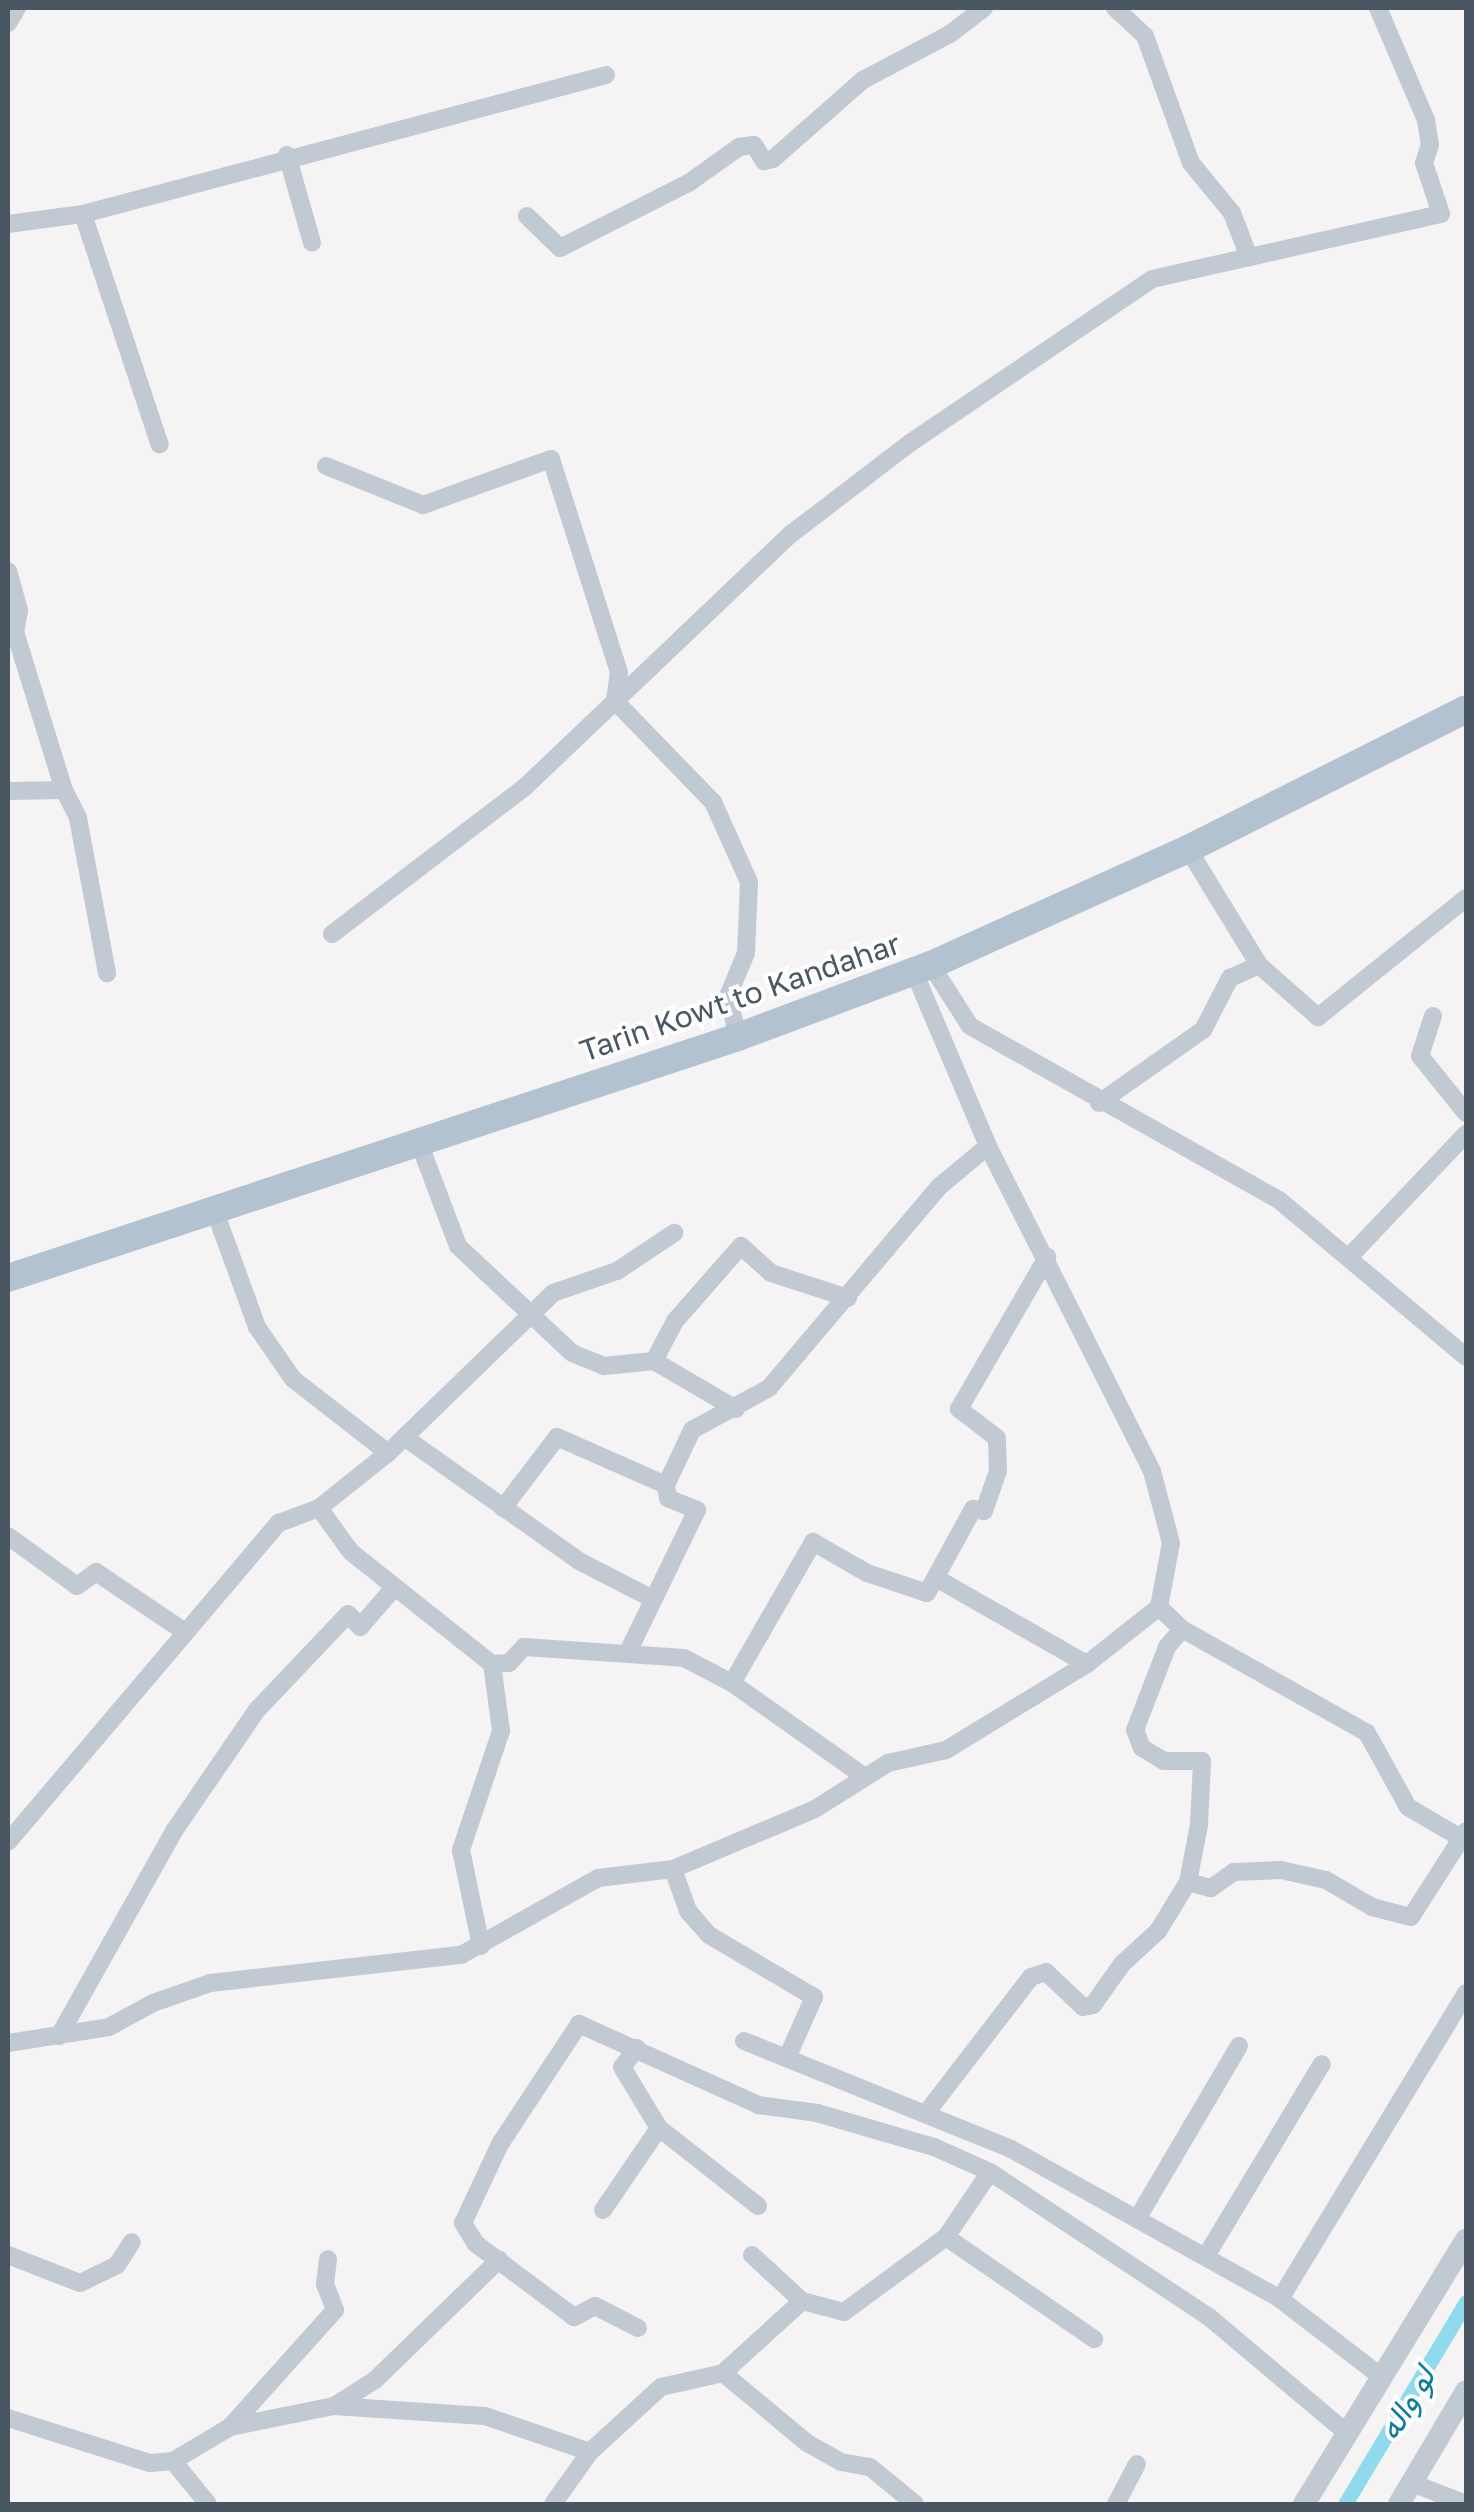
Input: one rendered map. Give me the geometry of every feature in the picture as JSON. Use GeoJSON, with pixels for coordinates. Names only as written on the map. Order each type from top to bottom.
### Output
{"type":"FeatureCollection","features":[{"type":"Feature","properties":{"kind":"main road","name":"Tarin Kowt to Kandahar"},"geometry":{"type":"LineString","coordinates":[[8,1278],[213,1206],[738,1037],[922,968],[1188,849],[1466,708]]}},
{"type":"Feature","properties":{"kind":"street"},"geometry":{"type":"LineString","coordinates":[[8,23],[17,8]]}},
{"type":"Feature","properties":{"kind":"street"},"geometry":{"type":"LineString","coordinates":[[527,216],[560,248],[690,182],[739,146],[754,145],[764,162],[773,158],[863,80],[984,8]]}},
{"type":"Feature","properties":{"kind":"street"},"geometry":{"type":"LineString","coordinates":[[1115,8],[1145,36],[1191,163],[1232,213],[1248,257]]}},
{"type":"Feature","properties":{"kind":"street"},"geometry":{"type":"LineString","coordinates":[[332,934],[525,787],[790,534],[910,442],[1152,279],[1442,214],[1424,163],[1430,145],[1426,120],[1378,8]]}},
{"type":"Feature","properties":{"kind":"street"},"geometry":{"type":"LineString","coordinates":[[8,224],[83,214],[287,155],[606,75]]}},
{"type":"Feature","properties":{"kind":"street"},"geometry":{"type":"LineString","coordinates":[[287,155],[312,243]]}},
{"type":"Feature","properties":{"kind":"street"},"geometry":{"type":"LineString","coordinates":[[83,214],[160,444]]}},
{"type":"Feature","properties":{"kind":"street"},"geometry":{"type":"LineString","coordinates":[[326,466],[423,505],[551,459],[620,672],[615,701]]}},
{"type":"Feature","properties":{"kind":"street"},"geometry":{"type":"LineString","coordinates":[[8,571],[19,610],[11,636],[64,790],[78,818],[107,973]]}},
{"type":"Feature","properties":{"kind":"street"},"geometry":{"type":"LineString","coordinates":[[615,701],[713,802],[749,882],[746,953],[728,996],[738,1037]]}},
{"type":"Feature","properties":{"kind":"street"},"geometry":{"type":"LineString","coordinates":[[8,792],[64,790]]}},
{"type":"Feature","properties":{"kind":"street"},"geometry":{"type":"LineString","coordinates":[[1188,849],[1258,965],[1318,1017],[1466,898]]}},
{"type":"Feature","properties":{"kind":"street"},"geometry":{"type":"LineString","coordinates":[[1099,1103],[1203,1030],[1230,978],[1258,965]]}},
{"type":"Feature","properties":{"kind":"street"},"geometry":{"type":"LineString","coordinates":[[922,968],[970,1026],[1099,1103],[1172,1136],[1279,1200],[1351,1255],[1466,1357]]}},
{"type":"Feature","properties":{"kind":"street"},"geometry":{"type":"LineString","coordinates":[[8,2043],[109,2027],[153,2002],[210,1983],[461,1955],[598,1878],[672,1869],[816,1809],[888,1763],[946,1750],[1087,1664],[1158,1606],[1171,1543],[1152,1471],[988,1146],[922,968]]}},
{"type":"Feature","properties":{"kind":"street"},"geometry":{"type":"LineString","coordinates":[[1433,1016],[1420,1056],[1466,1113]]}},
{"type":"Feature","properties":{"kind":"street"},"geometry":{"type":"LineString","coordinates":[[1351,1255],[1466,1134]]}},
{"type":"Feature","properties":{"kind":"street"},"geometry":{"type":"LineString","coordinates":[[418,1140],[458,1246],[572,1353],[604,1366],[654,1361],[736,1409]]}},
{"type":"Feature","properties":{"kind":"street"},"geometry":{"type":"LineString","coordinates":[[628,1652],[696,1510],[668,1498],[666,1484],[692,1430],[769,1388],[940,1186],[988,1146]]}},
{"type":"Feature","properties":{"kind":"street"},"geometry":{"type":"LineString","coordinates":[[213,1206],[256,1327],[284,1366],[388,1453]]}},
{"type":"Feature","properties":{"kind":"street"},"geometry":{"type":"LineString","coordinates":[[8,1842],[279,1524],[319,1508],[388,1453],[553,1293],[618,1271],[674,1233]]}},
{"type":"Feature","properties":{"kind":"street"},"geometry":{"type":"LineString","coordinates":[[654,1361],[675,1321],[741,1246],[770,1273],[848,1298]]}},
{"type":"Feature","properties":{"kind":"street"},"geometry":{"type":"LineString","coordinates":[[732,1683],[813,1542],[867,1573],[928,1593],[973,1509],[984,1511],[998,1471],[997,1438],[960,1409],[1047,1257]]}},
{"type":"Feature","properties":{"kind":"street"},"geometry":{"type":"LineString","coordinates":[[404,1437],[578,1561],[653,1599]]}},
{"type":"Feature","properties":{"kind":"street"},"geometry":{"type":"LineString","coordinates":[[503,1508],[557,1437],[666,1484]]}},
{"type":"Feature","properties":{"kind":"street"},"geometry":{"type":"LineString","coordinates":[[319,1508],[351,1552],[393,1588],[500,1664]]}},
{"type":"Feature","properties":{"kind":"street"},"geometry":{"type":"LineString","coordinates":[[8,1536],[76,1586],[96,1572],[185,1632]]}},
{"type":"Feature","properties":{"kind":"street"},"geometry":{"type":"LineString","coordinates":[[936,1578],[1087,1664]]}},
{"type":"Feature","properties":{"kind":"street"},"geometry":{"type":"LineString","coordinates":[[58,2036],[174,1831],[257,1710],[348,1614],[360,1627],[393,1588]]}},
{"type":"Feature","properties":{"kind":"street"},"geometry":{"type":"LineString","coordinates":[[1158,1606],[1182,1629],[1367,1733],[1408,1806],[1465,1837],[1410,1917],[1372,1906],[1326,1880],[1281,1870],[1234,1872],[1211,1888],[1188,1882]]}},
{"type":"Feature","properties":{"kind":"street"},"geometry":{"type":"LineString","coordinates":[[927,2112],[1031,1977],[1046,1972],[1083,2006],[1092,2005],[1122,1964],[1158,1930],[1188,1882],[1200,1825],[1202,1761],[1164,1761],[1142,1748],[1136,1730],[1167,1647],[1182,1629]]}},
{"type":"Feature","properties":{"kind":"street"},"geometry":{"type":"LineString","coordinates":[[500,1664],[524,1647],[684,1658],[732,1683],[865,1777]]}},
{"type":"Feature","properties":{"kind":"street"},"geometry":{"type":"LineString","coordinates":[[481,1946],[461,1850],[501,1731],[500,1664]]}},
{"type":"Feature","properties":{"kind":"street"},"geometry":{"type":"LineString","coordinates":[[672,1869],[688,1910],[708,1935],[814,1997],[788,2058]]}},
{"type":"Feature","properties":{"kind":"street"},"geometry":{"type":"LineString","coordinates":[[1280,2299],[1466,1993]]}},
{"type":"Feature","properties":{"kind":"street"},"geometry":{"type":"LineString","coordinates":[[638,2328],[596,2306],[574,2318],[476,2244],[462,2219],[524,2105],[579,2024],[758,2104],[817,2113],[934,2147],[990,2172],[1210,2318],[1348,2434]]}},
{"type":"Feature","properties":{"kind":"street"},"geometry":{"type":"LineString","coordinates":[[744,2041],[893,2105],[927,2112],[1011,2148],[1280,2299],[1383,2378]]}},
{"type":"Feature","properties":{"kind":"street"},"geometry":{"type":"LineString","coordinates":[[1137,2219],[1239,2046]]}},
{"type":"Feature","properties":{"kind":"street"},"geometry":{"type":"LineString","coordinates":[[637,2048],[622,2068],[659,2128],[758,2206]]}},
{"type":"Feature","properties":{"kind":"street"},"geometry":{"type":"LineString","coordinates":[[1206,2256],[1322,2064]]}},
{"type":"Feature","properties":{"kind":"street"},"geometry":{"type":"LineString","coordinates":[[604,2210],[659,2128]]}},
{"type":"Feature","properties":{"kind":"street"},"geometry":{"type":"LineString","coordinates":[[752,2255],[802,2301],[844,2312],[946,2237],[990,2172]]}},
{"type":"Feature","properties":{"kind":"street"},"geometry":{"type":"LineString","coordinates":[[946,2237],[1094,2339]]}},
{"type":"Feature","properties":{"kind":"street"},"geometry":{"type":"LineString","coordinates":[[1304,2504],[1466,2240]]}},
{"type":"Feature","properties":{"kind":"street"},"geometry":{"type":"LineString","coordinates":[[8,2255],[80,2283],[117,2265],[132,2242]]}},
{"type":"Feature","properties":{"kind":"street"},"geometry":{"type":"LineString","coordinates":[[8,2418],[150,2462],[173,2461],[230,2427],[335,2310],[325,2284],[328,2259]]}},
{"type":"Feature","properties":{"kind":"street"},"geometry":{"type":"LineString","coordinates":[[334,2406],[375,2380],[499,2260]]}},
{"type":"Feature","properties":{"kind":"street"},"geometry":{"type":"LineString","coordinates":[[553,2504],[590,2452],[661,2388],[723,2373],[802,2301]]}},
{"type":"Feature","properties":{"kind":"street"},"geometry":{"type":"LineString","coordinates":[[723,2373],[808,2443],[842,2462],[870,2467],[915,2504]]}},
{"type":"Feature","properties":{"kind":"street"},"geometry":{"type":"LineString","coordinates":[[1399,2504],[1466,2391]]}},
{"type":"Feature","properties":{"kind":"street"},"geometry":{"type":"LineString","coordinates":[[230,2427],[334,2406],[485,2416],[590,2452]]}},
{"type":"Feature","properties":{"kind":"street"},"geometry":{"type":"LineString","coordinates":[[173,2461],[208,2504]]}},
{"type":"Feature","properties":{"kind":"street"},"geometry":{"type":"LineString","coordinates":[[1116,2504],[1137,2464]]}},
{"type":"Feature","properties":{"kind":"street"},"geometry":{"type":"LineString","coordinates":[[1412,2482],[1466,2504]]}},
{"type":"Feature","properties":{"kind":"waterway","name":"لو واله"},"geometry":{"type":"LineString","coordinates":[[1345,2504],[1466,2302]]}}]}
